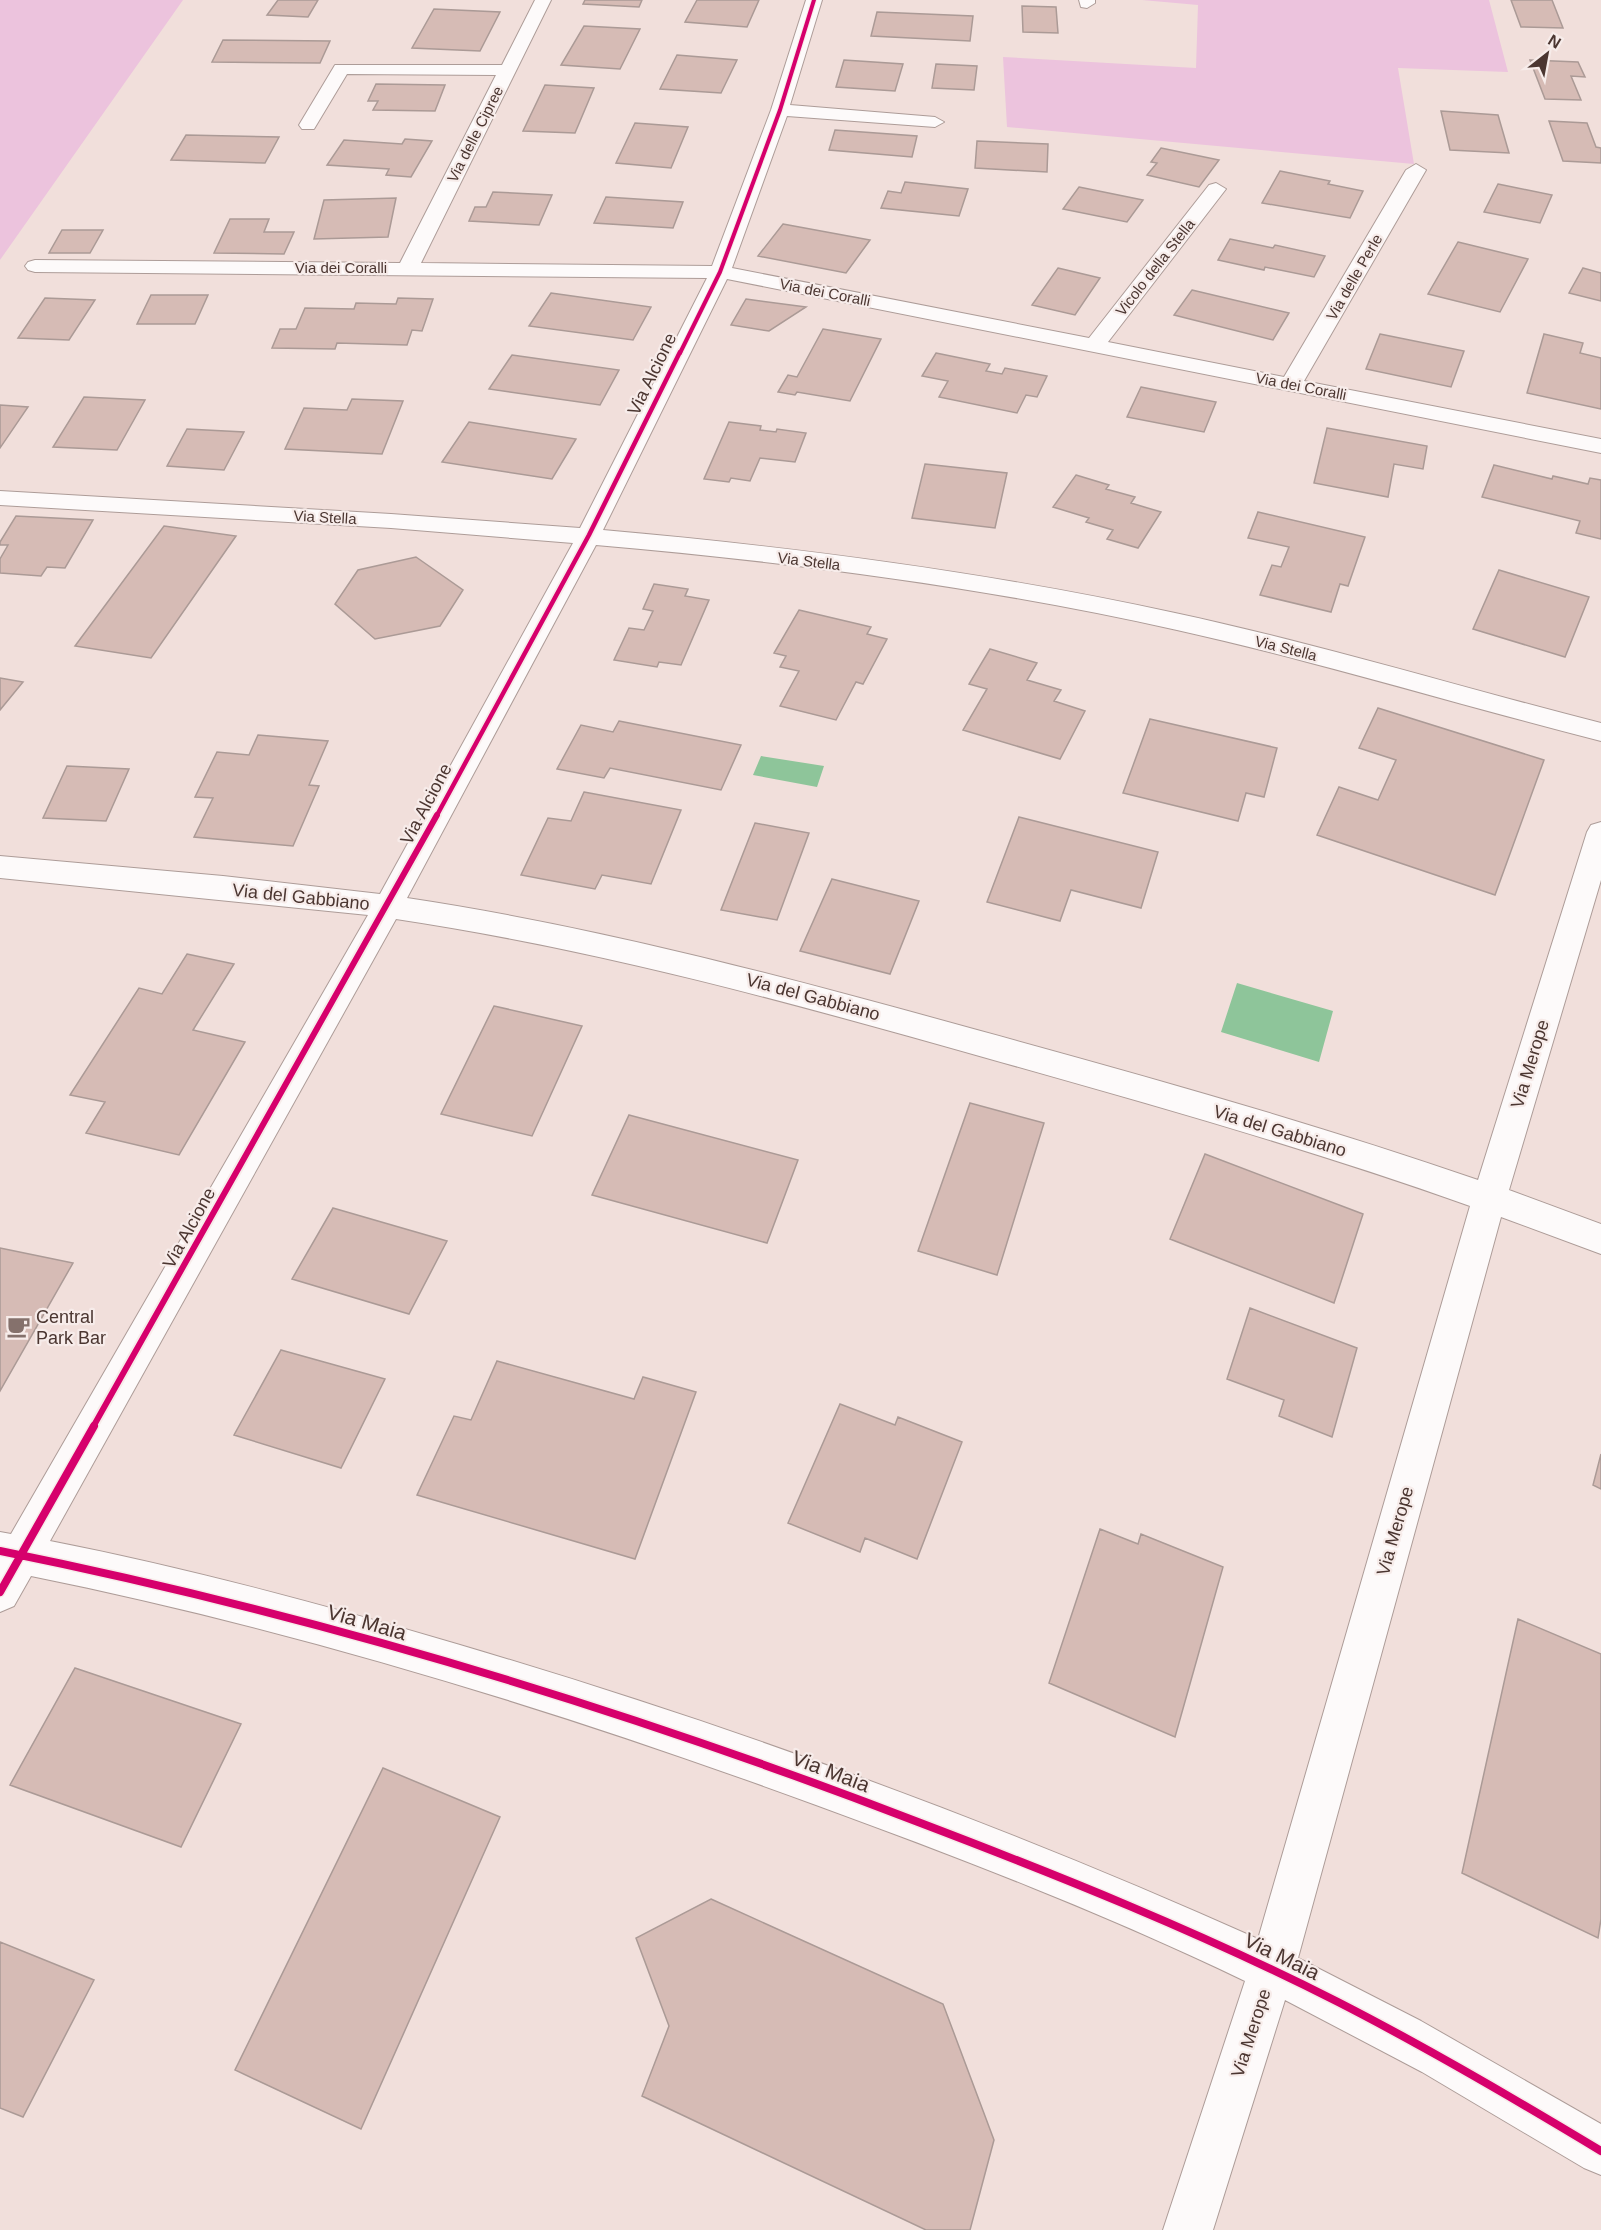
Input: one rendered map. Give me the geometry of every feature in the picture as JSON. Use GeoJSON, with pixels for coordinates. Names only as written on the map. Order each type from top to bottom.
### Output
{"type":"FeatureCollection","features":[{"type":"Feature","properties":{"kind":"street","name":"Via delle Cipree"},"geometry":{"type":"LineString","coordinates":[[408,268],[543,0]]}},
{"type":"Feature","properties":{"kind":"street","name":"Via Alcione"},"geometry":{"type":"LineString","coordinates":[[0,1592],[10,1553],[388,906],[589,535],[720,272],[780,110],[814,0]]}},
{"type":"Feature","properties":{"kind":"street"},"geometry":{"type":"LineString","coordinates":[[308,125],[341,69],[508,70]]}},
{"type":"Feature","properties":{"kind":"street"},"geometry":{"type":"LineString","coordinates":[[780,110],[935,122]]}},
{"type":"Feature","properties":{"kind":"street","name":"Via delle Perle"},"geometry":{"type":"LineString","coordinates":[[1291,384],[1416,170]]}},
{"type":"Feature","properties":{"kind":"street","name":"Vicolo della Stella"},"geometry":{"type":"LineString","coordinates":[[1095,345],[1216,189]]}},
{"type":"Feature","properties":{"kind":"street","name":"Via dei Coralli"},"geometry":{"type":"LineString","coordinates":[[35,266],[720,272],[1601,446]]}},
{"type":"Feature","properties":{"kind":"street","name":"Via Stella"},"geometry":{"type":"LineString","coordinates":[[0,498],[589,535],[914,575],[1069,600],[1266,643],[1601,732]]}},
{"type":"Feature","properties":{"kind":"street","name":"Via Merope"},"geometry":{"type":"LineString","coordinates":[[1188,2230],[1272,1969],[1490,1196],[1601,832]]}},
{"type":"Feature","properties":{"kind":"street","name":"Via del Gabbiano"},"geometry":{"type":"LineString","coordinates":[[0,867],[388,906],[508,926],[759,983],[1149,1091],[1490,1196],[1601,1239]]}},
{"type":"Feature","properties":{"kind":"street","name":"Via Maia"},"geometry":{"type":"LineString","coordinates":[[10,1553],[308,1623],[612,1711],[721,1747],[1111,1897],[1272,1969],[1440,2057],[1601,2151]]}},
{"type":"Feature","properties":{"kind":"shaded area"},"geometry":{"type":"Polygon","coordinates":[[[0,0],[183,0],[0,260],[0,0]]]}},
{"type":"Feature","properties":{"kind":"shaded area"},"geometry":{"type":"Polygon","coordinates":[[[1142,0],[1489,0],[1508,72],[1398,68],[1414,164],[1007,127],[1003,57],[1196,68],[1198,5],[1142,0]]]}},
{"type":"Feature","properties":{"kind":"shaded area"},"geometry":{"type":"Polygon","coordinates":[[[761,756],[824,766],[817,787],[753,775],[761,756]]]}},
{"type":"Feature","properties":{"kind":"shaded area"},"geometry":{"type":"Polygon","coordinates":[[[1237,983],[1333,1011],[1319,1062],[1221,1032],[1237,983]]]}},
{"type":"Feature","properties":{"kind":"building"},"geometry":{"type":"Polygon","coordinates":[[[278,0],[318,0],[308,17],[267,15],[278,0]]]}},
{"type":"Feature","properties":{"kind":"building"},"geometry":{"type":"Polygon","coordinates":[[[585,0],[642,0],[639,7],[583,4],[585,0]]]}},
{"type":"Feature","properties":{"kind":"building"},"geometry":{"type":"Polygon","coordinates":[[[697,0],[759,0],[747,27],[685,22],[697,0]]]}},
{"type":"Feature","properties":{"kind":"building"},"geometry":{"type":"Polygon","coordinates":[[[1511,0],[1552,0],[1563,28],[1521,27],[1511,0]]]}},
{"type":"Feature","properties":{"kind":"building"},"geometry":{"type":"Polygon","coordinates":[[[1022,6],[1056,7],[1058,33],[1023,32],[1022,6]]]}},
{"type":"Feature","properties":{"kind":"building"},"geometry":{"type":"Polygon","coordinates":[[[434,9],[500,12],[480,51],[412,48],[434,9]]]}},
{"type":"Feature","properties":{"kind":"building"},"geometry":{"type":"Polygon","coordinates":[[[877,12],[973,16],[970,41],[871,36],[877,12]]]}},
{"type":"Feature","properties":{"kind":"building"},"geometry":{"type":"Polygon","coordinates":[[[584,26],[640,29],[620,69],[561,65],[584,26]]]}},
{"type":"Feature","properties":{"kind":"building"},"geometry":{"type":"Polygon","coordinates":[[[223,40],[330,41],[320,63],[212,62],[223,40]]]}},
{"type":"Feature","properties":{"kind":"building"},"geometry":{"type":"Polygon","coordinates":[[[677,55],[737,60],[721,93],[660,89],[677,55]]]}},
{"type":"Feature","properties":{"kind":"building"},"geometry":{"type":"Polygon","coordinates":[[[844,60],[903,64],[895,91],[836,87],[844,60]]]}},
{"type":"Feature","properties":{"kind":"building"},"geometry":{"type":"Polygon","coordinates":[[[1530,60],[1578,62],[1585,77],[1571,76],[1581,100],[1545,99],[1530,60]]]}},
{"type":"Feature","properties":{"kind":"building"},"geometry":{"type":"Polygon","coordinates":[[[936,64],[977,66],[974,90],[932,88],[936,64]]]}},
{"type":"Feature","properties":{"kind":"building"},"geometry":{"type":"Polygon","coordinates":[[[376,84],[445,85],[435,111],[373,110],[378,101],[368,101],[376,84]]]}},
{"type":"Feature","properties":{"kind":"building"},"geometry":{"type":"Polygon","coordinates":[[[545,85],[594,88],[575,133],[523,131],[545,85]]]}},
{"type":"Feature","properties":{"kind":"building"},"geometry":{"type":"Polygon","coordinates":[[[1441,111],[1498,115],[1509,153],[1450,150],[1441,111]]]}},
{"type":"Feature","properties":{"kind":"building"},"geometry":{"type":"Polygon","coordinates":[[[1549,121],[1587,123],[1596,147],[1601,148],[1601,163],[1563,161],[1549,121]]]}},
{"type":"Feature","properties":{"kind":"building"},"geometry":{"type":"Polygon","coordinates":[[[635,123],[688,127],[671,168],[616,163],[635,123]]]}},
{"type":"Feature","properties":{"kind":"building"},"geometry":{"type":"Polygon","coordinates":[[[835,130],[917,136],[912,157],[829,150],[835,130]]]}},
{"type":"Feature","properties":{"kind":"building"},"geometry":{"type":"Polygon","coordinates":[[[186,135],[279,137],[265,163],[171,160],[186,135]]]}},
{"type":"Feature","properties":{"kind":"building"},"geometry":{"type":"Polygon","coordinates":[[[405,139],[432,141],[411,177],[386,175],[389,169],[327,165],[344,140],[402,144],[405,139]]]}},
{"type":"Feature","properties":{"kind":"building"},"geometry":{"type":"Polygon","coordinates":[[[977,141],[1048,144],[1047,172],[975,168],[977,141]]]}},
{"type":"Feature","properties":{"kind":"building"},"geometry":{"type":"Polygon","coordinates":[[[1161,148],[1219,160],[1199,187],[1147,175],[1157,163],[1151,162],[1161,148]]]}},
{"type":"Feature","properties":{"kind":"building"},"geometry":{"type":"Polygon","coordinates":[[[1280,171],[1330,181],[1328,184],[1363,191],[1350,218],[1262,203],[1280,171]]]}},
{"type":"Feature","properties":{"kind":"building"},"geometry":{"type":"Polygon","coordinates":[[[905,182],[968,189],[959,216],[881,208],[888,191],[901,193],[905,182]]]}},
{"type":"Feature","properties":{"kind":"building"},"geometry":{"type":"Polygon","coordinates":[[[1498,184],[1552,195],[1540,223],[1484,212],[1498,184]]]}},
{"type":"Feature","properties":{"kind":"building"},"geometry":{"type":"Polygon","coordinates":[[[1079,187],[1143,200],[1127,222],[1063,209],[1079,187]]]}},
{"type":"Feature","properties":{"kind":"building"},"geometry":{"type":"Polygon","coordinates":[[[493,192],[552,195],[539,225],[469,221],[475,207],[486,207],[493,192]]]}},
{"type":"Feature","properties":{"kind":"building"},"geometry":{"type":"Polygon","coordinates":[[[606,197],[683,202],[673,228],[594,223],[606,197]]]}},
{"type":"Feature","properties":{"kind":"building"},"geometry":{"type":"Polygon","coordinates":[[[396,198],[388,237],[314,239],[324,200],[396,198]]]}},
{"type":"Feature","properties":{"kind":"building"},"geometry":{"type":"Polygon","coordinates":[[[230,219],[269,219],[264,232],[294,232],[284,254],[214,253],[230,219]]]}},
{"type":"Feature","properties":{"kind":"building"},"geometry":{"type":"Polygon","coordinates":[[[783,224],[870,240],[846,273],[758,256],[783,224]]]}},
{"type":"Feature","properties":{"kind":"building"},"geometry":{"type":"Polygon","coordinates":[[[62,230],[103,230],[90,253],[49,253],[62,230]]]}},
{"type":"Feature","properties":{"kind":"building"},"geometry":{"type":"Polygon","coordinates":[[[1230,239],[1273,248],[1275,245],[1325,256],[1314,277],[1265,267],[1264,270],[1218,260],[1230,239]]]}},
{"type":"Feature","properties":{"kind":"building"},"geometry":{"type":"Polygon","coordinates":[[[1458,242],[1528,259],[1500,312],[1428,294],[1458,242]]]}},
{"type":"Feature","properties":{"kind":"building"},"geometry":{"type":"Polygon","coordinates":[[[1058,268],[1100,278],[1075,315],[1032,305],[1058,268]]]}},
{"type":"Feature","properties":{"kind":"building"},"geometry":{"type":"Polygon","coordinates":[[[1583,268],[1601,273],[1601,301],[1569,293],[1583,268]]]}},
{"type":"Feature","properties":{"kind":"building"},"geometry":{"type":"Polygon","coordinates":[[[1192,290],[1289,313],[1273,340],[1174,315],[1192,290]]]}},
{"type":"Feature","properties":{"kind":"building"},"geometry":{"type":"Polygon","coordinates":[[[551,293],[651,307],[633,340],[529,326],[551,293]]]}},
{"type":"Feature","properties":{"kind":"building"},"geometry":{"type":"Polygon","coordinates":[[[151,295],[208,295],[195,324],[137,324],[151,295]]]}},
{"type":"Feature","properties":{"kind":"building"},"geometry":{"type":"Polygon","coordinates":[[[45,298],[95,300],[69,340],[18,338],[45,298]]]}},
{"type":"Feature","properties":{"kind":"building"},"geometry":{"type":"Polygon","coordinates":[[[398,298],[433,299],[422,331],[412,330],[407,345],[337,343],[335,349],[272,348],[280,329],[296,329],[305,308],[354,309],[356,303],[396,304],[398,298]]]}},
{"type":"Feature","properties":{"kind":"building"},"geometry":{"type":"Polygon","coordinates":[[[746,299],[806,307],[769,331],[731,325],[746,299]]]}},
{"type":"Feature","properties":{"kind":"building"},"geometry":{"type":"Polygon","coordinates":[[[823,329],[881,339],[850,401],[797,392],[795,395],[778,392],[788,375],[797,377],[823,329]]]}},
{"type":"Feature","properties":{"kind":"building"},"geometry":{"type":"Polygon","coordinates":[[[1380,334],[1464,351],[1451,387],[1366,369],[1380,334]]]}},
{"type":"Feature","properties":{"kind":"building"},"geometry":{"type":"Polygon","coordinates":[[[1544,334],[1583,343],[1580,353],[1601,358],[1601,409],[1527,393],[1544,334]]]}},
{"type":"Feature","properties":{"kind":"building"},"geometry":{"type":"Polygon","coordinates":[[[936,353],[990,364],[986,371],[1002,374],[1005,368],[1047,376],[1037,397],[1026,395],[1017,413],[939,397],[948,381],[922,376],[936,353]]]}},
{"type":"Feature","properties":{"kind":"building"},"geometry":{"type":"Polygon","coordinates":[[[512,355],[619,370],[600,405],[489,389],[512,355]]]}},
{"type":"Feature","properties":{"kind":"building"},"geometry":{"type":"Polygon","coordinates":[[[1141,387],[1216,402],[1204,432],[1127,417],[1141,387]]]}},
{"type":"Feature","properties":{"kind":"building"},"geometry":{"type":"Polygon","coordinates":[[[84,397],[145,400],[117,450],[53,447],[84,397]]]}},
{"type":"Feature","properties":{"kind":"building"},"geometry":{"type":"Polygon","coordinates":[[[352,399],[403,401],[382,454],[285,449],[304,408],[347,410],[352,399]]]}},
{"type":"Feature","properties":{"kind":"building"},"geometry":{"type":"Polygon","coordinates":[[[0,405],[28,407],[0,448],[0,405]]]}},
{"type":"Feature","properties":{"kind":"building"},"geometry":{"type":"Polygon","coordinates":[[[469,422],[576,439],[552,479],[442,462],[469,422]]]}},
{"type":"Feature","properties":{"kind":"building"},"geometry":{"type":"Polygon","coordinates":[[[729,422],[761,426],[760,430],[776,432],[777,429],[806,433],[795,462],[760,458],[750,481],[731,478],[729,482],[704,479],[729,422]]]}},
{"type":"Feature","properties":{"kind":"building"},"geometry":{"type":"Polygon","coordinates":[[[1327,428],[1427,446],[1423,469],[1394,464],[1388,497],[1314,483],[1327,428]]]}},
{"type":"Feature","properties":{"kind":"building"},"geometry":{"type":"Polygon","coordinates":[[[187,429],[244,432],[224,470],[167,466],[187,429]]]}},
{"type":"Feature","properties":{"kind":"building"},"geometry":{"type":"Polygon","coordinates":[[[925,464],[1007,473],[995,528],[912,518],[925,464]]]}},
{"type":"Feature","properties":{"kind":"building"},"geometry":{"type":"Polygon","coordinates":[[[1494,465],[1552,479],[1553,476],[1588,484],[1590,478],[1601,480],[1601,539],[1576,533],[1580,521],[1482,497],[1494,465]]]}},
{"type":"Feature","properties":{"kind":"building"},"geometry":{"type":"Polygon","coordinates":[[[1076,475],[1109,485],[1106,489],[1135,497],[1131,503],[1161,512],[1138,548],[1107,539],[1113,530],[1086,522],[1089,518],[1053,507],[1076,475]]]}},
{"type":"Feature","properties":{"kind":"building"},"geometry":{"type":"Polygon","coordinates":[[[1258,512],[1365,537],[1348,586],[1340,584],[1331,612],[1260,595],[1272,565],[1281,567],[1289,547],[1248,538],[1258,512]]]}},
{"type":"Feature","properties":{"kind":"building"},"geometry":{"type":"Polygon","coordinates":[[[16,516],[93,520],[65,568],[47,567],[41,576],[0,573],[0,559],[8,545],[0,545],[0,542],[16,516]]]}},
{"type":"Feature","properties":{"kind":"building"},"geometry":{"type":"Polygon","coordinates":[[[164,526],[236,536],[151,658],[75,646],[164,526]]]}},
{"type":"Feature","properties":{"kind":"building"},"geometry":{"type":"Polygon","coordinates":[[[416,557],[463,590],[440,626],[375,639],[335,604],[358,570],[416,557]]]}},
{"type":"Feature","properties":{"kind":"building"},"geometry":{"type":"Polygon","coordinates":[[[1499,570],[1589,597],[1565,657],[1473,629],[1499,570]]]}},
{"type":"Feature","properties":{"kind":"building"},"geometry":{"type":"Polygon","coordinates":[[[654,584],[688,589],[685,596],[709,600],[681,665],[659,662],[657,667],[614,660],[629,628],[644,630],[653,611],[643,609],[654,584]]]}},
{"type":"Feature","properties":{"kind":"building"},"geometry":{"type":"Polygon","coordinates":[[[799,610],[871,627],[867,634],[887,639],[863,684],[856,682],[836,720],[780,706],[799,671],[780,667],[786,656],[774,653],[799,610]]]}},
{"type":"Feature","properties":{"kind":"building"},"geometry":{"type":"Polygon","coordinates":[[[990,649],[1037,663],[1027,680],[1061,690],[1054,701],[1085,711],[1060,759],[963,730],[987,689],[969,684],[990,649]]]}},
{"type":"Feature","properties":{"kind":"building"},"geometry":{"type":"Polygon","coordinates":[[[0,678],[23,682],[0,710],[0,678]]]}},
{"type":"Feature","properties":{"kind":"building"},"geometry":{"type":"Polygon","coordinates":[[[1378,708],[1544,760],[1495,895],[1317,835],[1339,787],[1378,800],[1396,760],[1359,748],[1378,708]]]}},
{"type":"Feature","properties":{"kind":"building"},"geometry":{"type":"Polygon","coordinates":[[[1150,719],[1277,748],[1264,797],[1246,793],[1238,821],[1123,793],[1150,719]]]}},
{"type":"Feature","properties":{"kind":"building"},"geometry":{"type":"Polygon","coordinates":[[[619,721],[741,745],[721,790],[610,768],[604,778],[557,769],[581,725],[613,732],[619,721]]]}},
{"type":"Feature","properties":{"kind":"building"},"geometry":{"type":"Polygon","coordinates":[[[258,735],[328,741],[309,785],[319,786],[293,846],[194,837],[213,798],[195,797],[217,752],[249,755],[258,735]]]}},
{"type":"Feature","properties":{"kind":"building"},"geometry":{"type":"Polygon","coordinates":[[[67,766],[129,769],[106,821],[43,818],[67,766]]]}},
{"type":"Feature","properties":{"kind":"building"},"geometry":{"type":"Polygon","coordinates":[[[584,792],[681,810],[651,884],[602,875],[595,889],[521,875],[548,818],[571,821],[584,792]]]}},
{"type":"Feature","properties":{"kind":"building"},"geometry":{"type":"Polygon","coordinates":[[[1019,817],[1158,852],[1141,908],[1071,890],[1060,921],[987,902],[1019,817]]]}},
{"type":"Feature","properties":{"kind":"building"},"geometry":{"type":"Polygon","coordinates":[[[755,823],[809,833],[777,920],[721,910],[755,823]]]}},
{"type":"Feature","properties":{"kind":"building"},"geometry":{"type":"Polygon","coordinates":[[[832,879],[919,901],[890,974],[800,951],[832,879]]]}},
{"type":"Feature","properties":{"kind":"building"},"geometry":{"type":"Polygon","coordinates":[[[187,954],[234,964],[193,1030],[245,1042],[179,1155],[86,1133],[105,1102],[70,1095],[139,988],[162,994],[187,954]]]}},
{"type":"Feature","properties":{"kind":"building"},"geometry":{"type":"Polygon","coordinates":[[[494,1006],[582,1026],[532,1136],[441,1114],[494,1006]]]}},
{"type":"Feature","properties":{"kind":"building"},"geometry":{"type":"Polygon","coordinates":[[[970,1103],[1044,1123],[997,1275],[918,1251],[970,1103]]]}},
{"type":"Feature","properties":{"kind":"building"},"geometry":{"type":"Polygon","coordinates":[[[629,1115],[798,1160],[767,1243],[592,1195],[629,1115]]]}},
{"type":"Feature","properties":{"kind":"building"},"geometry":{"type":"Polygon","coordinates":[[[1205,1154],[1363,1214],[1334,1303],[1170,1239],[1205,1154]]]}},
{"type":"Feature","properties":{"kind":"building"},"geometry":{"type":"Polygon","coordinates":[[[333,1208],[447,1241],[409,1314],[292,1279],[333,1208]]]}},
{"type":"Feature","properties":{"kind":"building","name":"Central Park Bar"},"geometry":{"type":"Polygon","coordinates":[[[0,1248],[73,1263],[0,1391],[0,1248]]]}},
{"type":"Feature","properties":{"kind":"building"},"geometry":{"type":"Polygon","coordinates":[[[1250,1308],[1357,1348],[1332,1437],[1279,1416],[1284,1400],[1227,1379],[1250,1308]]]}},
{"type":"Feature","properties":{"kind":"building"},"geometry":{"type":"Polygon","coordinates":[[[281,1350],[385,1379],[341,1468],[234,1435],[281,1350]]]}},
{"type":"Feature","properties":{"kind":"building"},"geometry":{"type":"Polygon","coordinates":[[[497,1361],[634,1399],[643,1377],[696,1392],[635,1559],[417,1495],[454,1416],[471,1420],[497,1361]]]}},
{"type":"Feature","properties":{"kind":"building"},"geometry":{"type":"Polygon","coordinates":[[[840,1404],[895,1425],[898,1417],[962,1442],[917,1559],[865,1538],[860,1552],[788,1523],[840,1404]]]}},
{"type":"Feature","properties":{"kind":"building"},"geometry":{"type":"Polygon","coordinates":[[[1601,1454],[1601,1489],[1593,1485],[1601,1454]]]}},
{"type":"Feature","properties":{"kind":"building"},"geometry":{"type":"Polygon","coordinates":[[[1100,1529],[1138,1544],[1141,1534],[1223,1567],[1175,1737],[1049,1683],[1100,1529]]]}},
{"type":"Feature","properties":{"kind":"building"},"geometry":{"type":"Polygon","coordinates":[[[1518,1619],[1601,1654],[1601,1919],[1598,1938],[1462,1873],[1518,1619]]]}},
{"type":"Feature","properties":{"kind":"building"},"geometry":{"type":"Polygon","coordinates":[[[75,1668],[241,1724],[181,1847],[10,1785],[75,1668]]]}},
{"type":"Feature","properties":{"kind":"building"},"geometry":{"type":"Polygon","coordinates":[[[383,1768],[500,1817],[361,2129],[235,2070],[383,1768]]]}},
{"type":"Feature","properties":{"kind":"building"},"geometry":{"type":"Polygon","coordinates":[[[711,1899],[943,2004],[994,2140],[970,2230],[926,2230],[642,2096],[669,2026],[636,1938],[711,1899]]]}},
{"type":"Feature","properties":{"kind":"building"},"geometry":{"type":"Polygon","coordinates":[[[0,1942],[94,1980],[23,2117],[0,2108],[0,1942]]]}},
{"type":"Feature","properties":{"kind":"cycle path"},"geometry":{"type":"LineString","coordinates":[[0,1592],[388,906],[589,535],[720,272],[780,110],[814,0]]}},
{"type":"Feature","properties":{"kind":"cycle path"},"geometry":{"type":"LineString","coordinates":[[0,1551],[190,1592],[440,1660],[616,1714],[839,1792],[1049,1873],[1146,1913],[1291,1978],[1405,2037],[1601,2151]]}},
{"type":"Feature","properties":{"kind":"place","name":"Central Park Bar"},"geometry":{"type":"Point","coordinates":[18,1327]}}]}
